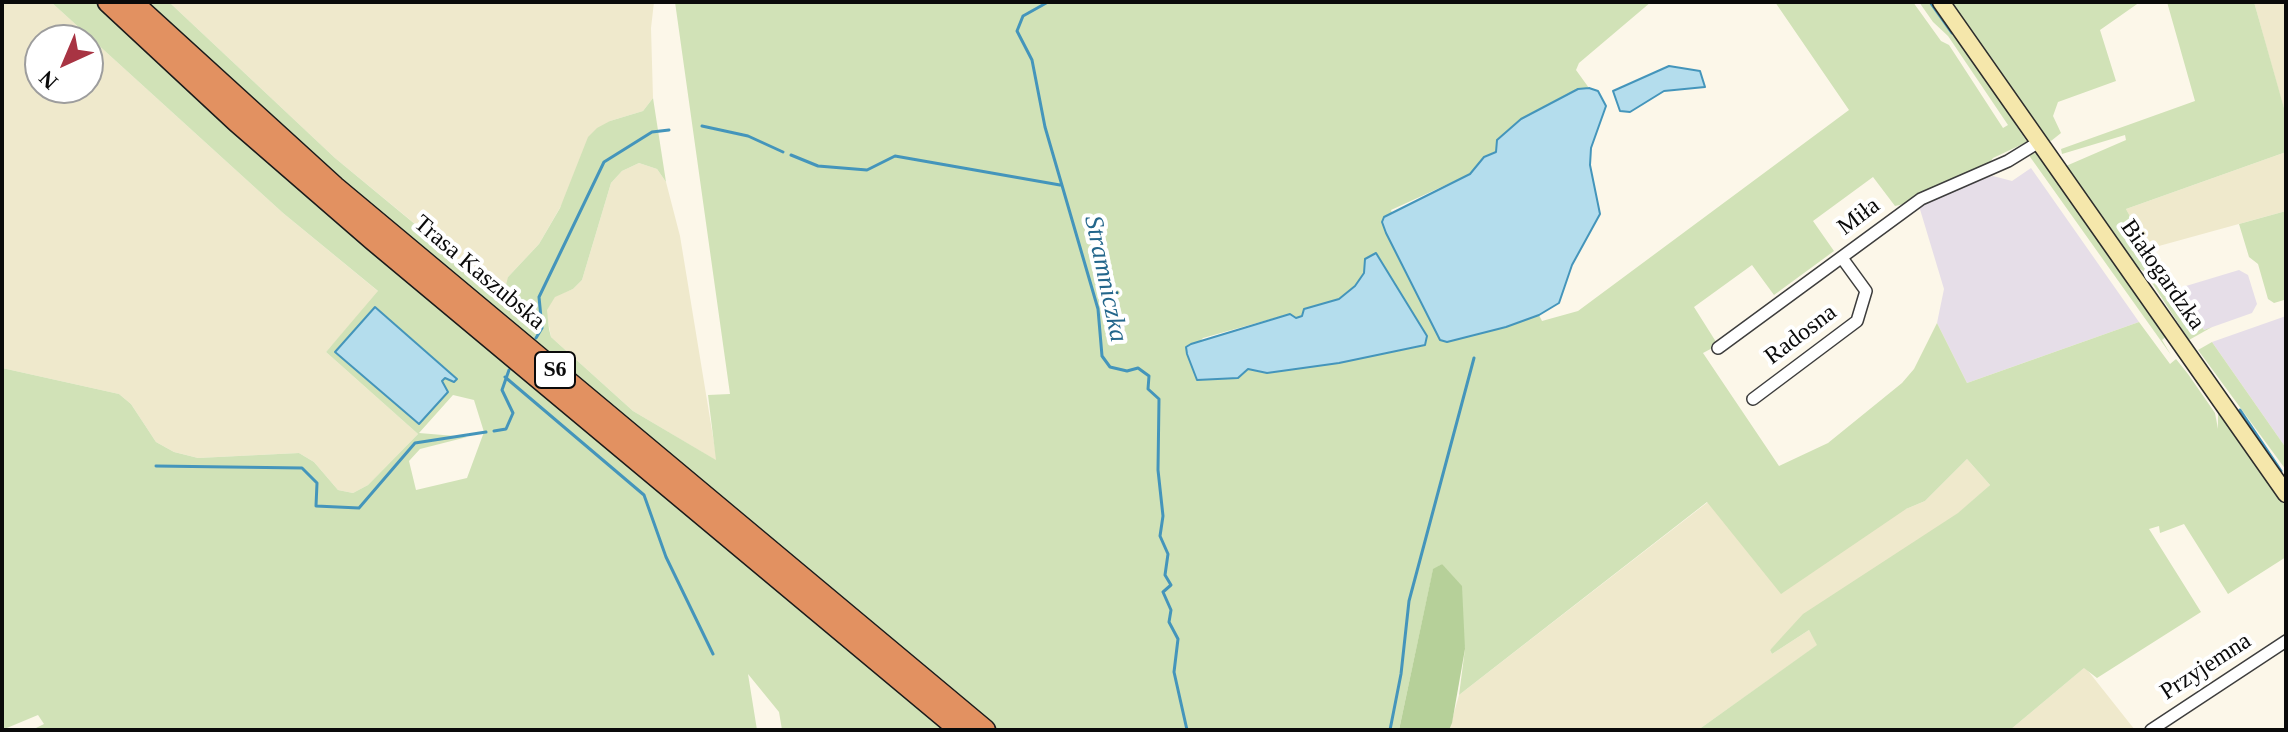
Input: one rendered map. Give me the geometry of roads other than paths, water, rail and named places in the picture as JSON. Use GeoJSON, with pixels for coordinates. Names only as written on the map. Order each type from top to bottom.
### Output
{"type":"FeatureCollection","features":[{"type":"Feature","properties":{"kind":"highway","name":"Trasa Kaszubska"},"geometry":{"type":"LineString","coordinates":[[108,2],[349,220],[960,730]]}},
{"type":"Feature","properties":{"kind":"highway","name":"Trasa Kaszubska"},"geometry":{"type":"LineString","coordinates":[[132,2],[345,195],[985,730]]}},
{"type":"Feature","properties":{"kind":"main road","name":"Białogardzka"},"geometry":{"type":"LineString","coordinates":[[1941,2],[2283,485]]}},
{"type":"Feature","properties":{"kind":"street","name":"Miła"},"geometry":{"type":"LineString","coordinates":[[1718,348],[1934,191],[2008,161],[2039,142]]}},
{"type":"Feature","properties":{"kind":"street","name":"Radosna"},"geometry":{"type":"LineString","coordinates":[[1753,399],[1857,321],[1866,291],[1842,258]]}},
{"type":"Feature","properties":{"kind":"street","name":"Przyjemna"},"geometry":{"type":"LineString","coordinates":[[2151,730],[2286,641]]}},
{"type":"Feature","properties":{"kind":"water"},"geometry":{"type":"Polygon","coordinates":[[[1669,66],[1700,71],[1705,87],[1664,91],[1630,112],[1620,111],[1613,91],[1669,66]]]}},
{"type":"Feature","properties":{"kind":"water"},"geometry":{"type":"Polygon","coordinates":[[[1578,89],[1598,91],[1606,106],[1591,148],[1590,165],[1600,214],[1572,265],[1559,303],[1539,315],[1506,327],[1447,342],[1440,340],[1386,233],[1382,222],[1384,217],[1470,174],[1484,157],[1496,152],[1497,140],[1521,119],[1578,89]]]}},
{"type":"Feature","properties":{"kind":"water"},"geometry":{"type":"Polygon","coordinates":[[[1376,253],[1427,336],[1425,345],[1339,363],[1267,373],[1248,369],[1238,378],[1197,380],[1186,347],[1290,314],[1296,318],[1302,316],[1304,309],[1339,299],[1355,286],[1364,273],[1365,259],[1376,253]]]}},
{"type":"Feature","properties":{"kind":"water"},"geometry":{"type":"Polygon","coordinates":[[[375,307],[457,379],[454,382],[445,378],[442,381],[448,392],[419,424],[335,352],[375,307]]]}},
{"type":"Feature","properties":{"kind":"waterway","name":"Stramniczka"},"geometry":{"type":"LineString","coordinates":[[1048,2],[1023,16],[1017,31],[1032,60],[1045,127],[1098,309],[1102,356],[1110,367],[1127,371],[1138,368],[1149,376],[1148,389],[1159,399],[1158,470],[1163,516],[1160,536],[1168,554],[1165,575],[1171,585],[1163,592],[1171,610],[1169,622],[1178,639],[1174,672],[1187,730]]}},
{"type":"Feature","properties":{"kind":"waterway"},"geometry":{"type":"LineString","coordinates":[[1930,2],[1952,33]]}},
{"type":"Feature","properties":{"kind":"waterway"},"geometry":{"type":"LineString","coordinates":[[702,126],[748,136],[783,152]]}},
{"type":"Feature","properties":{"kind":"waterway"},"geometry":{"type":"LineString","coordinates":[[536,338],[542,328],[539,297],[604,162],[652,132],[669,130]]}},
{"type":"Feature","properties":{"kind":"waterway"},"geometry":{"type":"LineString","coordinates":[[791,155],[818,166],[867,170],[895,156],[1060,185]]}},
{"type":"Feature","properties":{"kind":"waterway"},"geometry":{"type":"LineString","coordinates":[[1390,730],[1401,674],[1409,601],[1474,358]]}},
{"type":"Feature","properties":{"kind":"waterway"},"geometry":{"type":"LineString","coordinates":[[494,431],[506,429],[513,413],[502,390],[509,370]]}},
{"type":"Feature","properties":{"kind":"waterway"},"geometry":{"type":"LineString","coordinates":[[505,377],[644,495],[666,557],[713,654]]}},
{"type":"Feature","properties":{"kind":"waterway"},"geometry":{"type":"LineString","coordinates":[[2240,410],[2281,471]]}},
{"type":"Feature","properties":{"kind":"waterway"},"geometry":{"type":"LineString","coordinates":[[156,466],[302,468],[317,483],[316,506],[359,508],[415,443],[486,432]]}}]}
